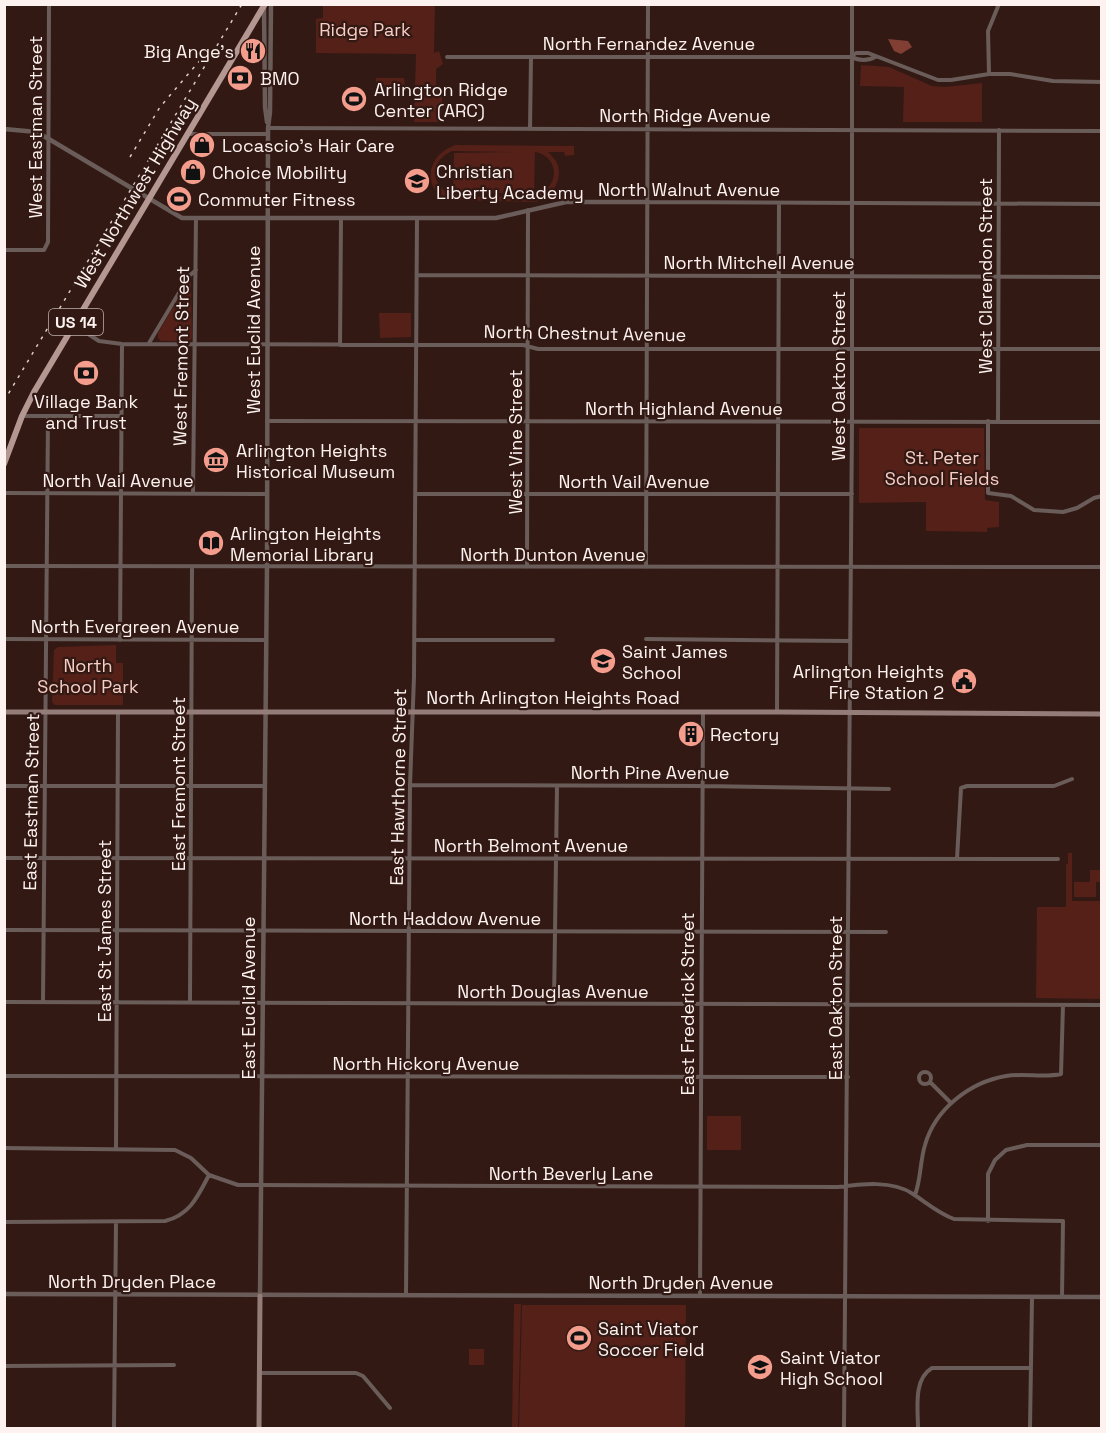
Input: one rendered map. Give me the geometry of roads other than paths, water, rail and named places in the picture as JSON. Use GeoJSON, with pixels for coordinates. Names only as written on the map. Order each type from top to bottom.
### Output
{"type":"FeatureCollection","features":[{"type":"Feature","properties":{"kind":"main road","name":"West Northwest Highway"},"geometry":{"type":"LineString","coordinates":[[4,464],[22,416],[34,392],[266,5]]}},
{"type":"Feature","properties":{"kind":"main road","name":"North Arlington Heights Road"},"geometry":{"type":"LineString","coordinates":[[4,712],[1101,714]]}},
{"type":"Feature","properties":{"kind":"main road","name":"East Euclid Avenue"},"geometry":{"type":"LineString","coordinates":[[259,1428],[260,1296]]}},
{"type":"Feature","properties":{"kind":"street","name":"West Eastman Street"},"geometry":{"type":"LineString","coordinates":[[4,250],[45,249],[48,242],[49,4]]}},
{"type":"Feature","properties":{"kind":"street"},"geometry":{"type":"LineString","coordinates":[[646,567],[648,4]]}},
{"type":"Feature","properties":{"kind":"street","name":"West Oakton Street"},"geometry":{"type":"LineString","coordinates":[[850,567],[852,4]]}},
{"type":"Feature","properties":{"kind":"street"},"geometry":{"type":"LineString","coordinates":[[989,74],[988,31],[999,4]]}},
{"type":"Feature","properties":{"kind":"street","name":"West Euclid Avenue"},"geometry":{"type":"LineString","coordinates":[[266,5],[267,567]]}},
{"type":"Feature","properties":{"kind":"street","name":"North Fernandez Avenue"},"geometry":{"type":"LineString","coordinates":[[447,57],[852,57],[856,60],[870,60],[875,57],[938,80],[951,81],[989,74],[1021,75],[1053,81],[1101,82]]}},
{"type":"Feature","properties":{"kind":"street"},"geometry":{"type":"LineString","coordinates":[[530,129],[531,57]]}},
{"type":"Feature","properties":{"kind":"street"},"geometry":{"type":"LineString","coordinates":[[4,129],[29,130],[48,138]]}},
{"type":"Feature","properties":{"kind":"street","name":"North Ridge Avenue"},"geometry":{"type":"LineString","coordinates":[[188,134],[268,131],[530,129],[1101,131]]}},
{"type":"Feature","properties":{"kind":"street","name":"West Clarendon Street"},"geometry":{"type":"LineString","coordinates":[[998,421],[999,130]]}},
{"type":"Feature","properties":{"kind":"street","name":"North Walnut Avenue"},"geometry":{"type":"LineString","coordinates":[[48,138],[182,218],[496,218],[566,202],[1101,204]]}},
{"type":"Feature","properties":{"kind":"street"},"geometry":{"type":"LineString","coordinates":[[777,712],[778,203]]}},
{"type":"Feature","properties":{"kind":"street","name":"West Vine Street"},"geometry":{"type":"LineString","coordinates":[[528,210],[528,567]]}},
{"type":"Feature","properties":{"kind":"street","name":"West Fremont Street"},"geometry":{"type":"LineString","coordinates":[[193,494],[196,218]]}},
{"type":"Feature","properties":{"kind":"street"},"geometry":{"type":"LineString","coordinates":[[340,345],[341,218]]}},
{"type":"Feature","properties":{"kind":"street","name":"East Hawthorne Street"},"geometry":{"type":"LineString","coordinates":[[406,1295],[409,857],[411,722],[414,712],[417,218]]}},
{"type":"Feature","properties":{"kind":"street"},"geometry":{"type":"LineString","coordinates":[[148,343],[189,276],[196,270]]}},
{"type":"Feature","properties":{"kind":"street","name":"North Mitchell Avenue"},"geometry":{"type":"LineString","coordinates":[[417,275],[1101,277]]}},
{"type":"Feature","properties":{"kind":"street","name":"North Chestnut Avenue"},"geometry":{"type":"LineString","coordinates":[[74,326],[99,341],[122,344],[417,345],[538,349],[1101,349]]}},
{"type":"Feature","properties":{"kind":"street"},"geometry":{"type":"LineString","coordinates":[[120,640],[122,344]]}},
{"type":"Feature","properties":{"kind":"street"},"geometry":{"type":"LineString","coordinates":[[22,416],[121,416]]}},
{"type":"Feature","properties":{"kind":"street"},"geometry":{"type":"LineString","coordinates":[[47,566],[48,416]]}},
{"type":"Feature","properties":{"kind":"street","name":"North Highland Avenue"},"geometry":{"type":"LineString","coordinates":[[267,421],[1101,422]]}},
{"type":"Feature","properties":{"kind":"street"},"geometry":{"type":"LineString","coordinates":[[988,421],[987,490],[990,494],[1011,496],[1034,510],[1063,512],[1101,496]]}},
{"type":"Feature","properties":{"kind":"street","name":"North Vail Avenue"},"geometry":{"type":"LineString","coordinates":[[4,493],[267,494]]}},
{"type":"Feature","properties":{"kind":"street","name":"North Vail Avenue"},"geometry":{"type":"LineString","coordinates":[[416,494],[852,494]]}},
{"type":"Feature","properties":{"kind":"street","name":"North Dunton Avenue"},"geometry":{"type":"LineString","coordinates":[[4,566],[1101,567]]}},
{"type":"Feature","properties":{"kind":"street","name":"East Eastman Street"},"geometry":{"type":"LineString","coordinates":[[43,1002],[47,566]]}},
{"type":"Feature","properties":{"kind":"street","name":"East Fremont Street"},"geometry":{"type":"LineString","coordinates":[[190,1002],[192,567]]}},
{"type":"Feature","properties":{"kind":"street","name":"East Euclid Avenue"},"geometry":{"type":"LineString","coordinates":[[260,1296],[267,567]]}},
{"type":"Feature","properties":{"kind":"street","name":"East Oakton Street"},"geometry":{"type":"LineString","coordinates":[[844,1428],[850,567]]}},
{"type":"Feature","properties":{"kind":"street","name":"North Evergreen Avenue"},"geometry":{"type":"LineString","coordinates":[[4,639],[266,640]]}},
{"type":"Feature","properties":{"kind":"street"},"geometry":{"type":"LineString","coordinates":[[646,639],[850,641]]}},
{"type":"Feature","properties":{"kind":"street"},"geometry":{"type":"LineString","coordinates":[[414,640],[552,640]]}},
{"type":"Feature","properties":{"kind":"street","name":"East St James Street"},"geometry":{"type":"LineString","coordinates":[[116,1149],[118,712]]}},
{"type":"Feature","properties":{"kind":"street","name":"East Frederick Street"},"geometry":{"type":"LineString","coordinates":[[700,1296],[703,712]]}},
{"type":"Feature","properties":{"kind":"street"},"geometry":{"type":"LineString","coordinates":[[957,859],[961,788],[966,786],[1054,786],[1072,779]]}},
{"type":"Feature","properties":{"kind":"street","name":"North Pine Avenue"},"geometry":{"type":"LineString","coordinates":[[410,785],[889,789]]}},
{"type":"Feature","properties":{"kind":"street"},"geometry":{"type":"LineString","coordinates":[[4,786],[264,786]]}},
{"type":"Feature","properties":{"kind":"street"},"geometry":{"type":"LineString","coordinates":[[554,1004],[557,786]]}},
{"type":"Feature","properties":{"kind":"street","name":"North Belmont Avenue"},"geometry":{"type":"LineString","coordinates":[[4,858],[1058,859]]}},
{"type":"Feature","properties":{"kind":"street","name":"North Haddow Avenue"},"geometry":{"type":"LineString","coordinates":[[4,930],[886,932]]}},
{"type":"Feature","properties":{"kind":"street","name":"North Douglas Avenue"},"geometry":{"type":"LineString","coordinates":[[4,1002],[1101,1005]]}},
{"type":"Feature","properties":{"kind":"street"},"geometry":{"type":"LineString","coordinates":[[915,1195],[926,1141],[937,1121],[951,1103],[967,1091],[1001,1077],[1061,1074],[1063,1005]]}},
{"type":"Feature","properties":{"kind":"street","name":"North Hickory Avenue"},"geometry":{"type":"LineString","coordinates":[[4,1076],[848,1077]]}},
{"type":"Feature","properties":{"kind":"street"},"geometry":{"type":"LineString","coordinates":[[930,1082],[951,1103]]}},
{"type":"Feature","properties":{"kind":"street"},"geometry":{"type":"LineString","coordinates":[[988,1221],[988,1174],[995,1160],[1006,1149],[1027,1145],[1101,1145]]}},
{"type":"Feature","properties":{"kind":"street","name":"North Beverly Lane"},"geometry":{"type":"LineString","coordinates":[[4,1148],[175,1149],[191,1158],[209,1175],[238,1185],[700,1187],[891,1185],[915,1195],[946,1216],[961,1220],[1063,1221],[1062,1297]]}},
{"type":"Feature","properties":{"kind":"street"},"geometry":{"type":"LineString","coordinates":[[4,1222],[158,1222],[173,1219],[185,1213],[190,1207],[209,1175]]}},
{"type":"Feature","properties":{"kind":"street"},"geometry":{"type":"LineString","coordinates":[[114,1428],[116,1222]]}},
{"type":"Feature","properties":{"kind":"street","name":"North Dryden Place"},"geometry":{"type":"LineString","coordinates":[[4,1294],[260,1296]]}},
{"type":"Feature","properties":{"kind":"street","name":"North Dryden Avenue"},"geometry":{"type":"LineString","coordinates":[[260,1296],[1101,1297]]}},
{"type":"Feature","properties":{"kind":"street"},"geometry":{"type":"LineString","coordinates":[[1030,1428],[1032,1297]]}},
{"type":"Feature","properties":{"kind":"street"},"geometry":{"type":"LineString","coordinates":[[4,1366],[174,1365]]}},
{"type":"Feature","properties":{"kind":"street"},"geometry":{"type":"LineString","coordinates":[[918,1428],[920,1383],[923,1376],[932,1368],[1030,1368]]}},
{"type":"Feature","properties":{"kind":"street"},"geometry":{"type":"LineString","coordinates":[[260,1373],[356,1372],[363,1376],[390,1408]]}},
{"type":"Feature","properties":{"kind":"railway"},"geometry":{"type":"LineString","coordinates":[[4,401],[242,4]]}},
{"type":"Feature","properties":{"kind":"railway"},"geometry":{"type":"LineString","coordinates":[[130,157],[160,107],[202,58]]}},
{"type":"Feature","properties":{"kind":"place","name":"Big Ange's"},"geometry":{"type":"Point","coordinates":[253,51]}},
{"type":"Feature","properties":{"kind":"place","name":"BMO"},"geometry":{"type":"Point","coordinates":[240,78]}},
{"type":"Feature","properties":{"kind":"place","name":"Arlington Ridge Center (ARC)"},"geometry":{"type":"Point","coordinates":[354,99]}},
{"type":"Feature","properties":{"kind":"place","name":"Locascio's Hair Care"},"geometry":{"type":"Point","coordinates":[202,145]}},
{"type":"Feature","properties":{"kind":"place","name":"Choice Mobility"},"geometry":{"type":"Point","coordinates":[193,172]}},
{"type":"Feature","properties":{"kind":"place","name":"Christian Liberty Academy"},"geometry":{"type":"Point","coordinates":[417,181]}},
{"type":"Feature","properties":{"kind":"place","name":"Commuter Fitness"},"geometry":{"type":"Point","coordinates":[179,199]}},
{"type":"Feature","properties":{"kind":"place","name":"Village Bank and Trust"},"geometry":{"type":"Point","coordinates":[86,373]}},
{"type":"Feature","properties":{"kind":"place","name":"Arlington Heights Historical Museum"},"geometry":{"type":"Point","coordinates":[216,460]}},
{"type":"Feature","properties":{"kind":"place","name":"Arlington Heights Memorial Library"},"geometry":{"type":"Point","coordinates":[211,543]}},
{"type":"Feature","properties":{"kind":"place","name":"Saint James School"},"geometry":{"type":"Point","coordinates":[603,661]}},
{"type":"Feature","properties":{"kind":"place","name":"Arlington Heights Fire Station 2"},"geometry":{"type":"Point","coordinates":[964,681]}},
{"type":"Feature","properties":{"kind":"place","name":"Rectory"},"geometry":{"type":"Point","coordinates":[691,734]}},
{"type":"Feature","properties":{"kind":"place","name":"Saint Viator Soccer Field"},"geometry":{"type":"Point","coordinates":[579,1338]}},
{"type":"Feature","properties":{"kind":"place","name":"Saint Viator High School"},"geometry":{"type":"Point","coordinates":[760,1367]}},
{"type":"Feature","properties":{"kind":"park label","name":"Ridge Park"},"geometry":{"type":"Point","coordinates":[365,29]}},
{"type":"Feature","properties":{"kind":"park label","name":"St. Peter School Fields"},"geometry":{"type":"Point","coordinates":[942,467]}},
{"type":"Feature","properties":{"kind":"park label","name":"North School Park"},"geometry":{"type":"Point","coordinates":[88,675]}}]}
